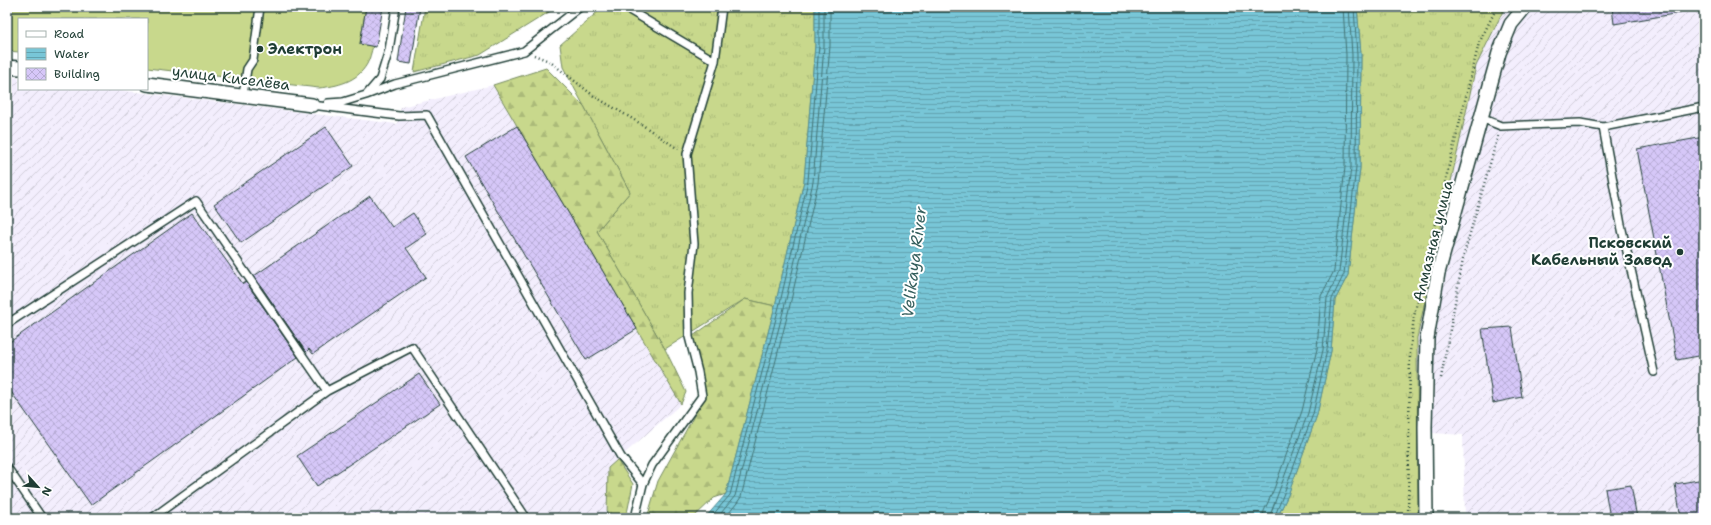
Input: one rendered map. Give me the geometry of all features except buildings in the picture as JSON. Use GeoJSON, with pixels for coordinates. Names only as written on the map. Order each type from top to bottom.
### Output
{"type":"FeatureCollection","features":[{"type":"Feature","properties":{"kind":"street","name":"Алмазная улица"},"geometry":{"type":"LineString","coordinates":[[1426,518],[1425,427],[1427,338],[1438,273],[1499,53],[1512,24],[1526,7]]}},
{"type":"Feature","properties":{"kind":"street"},"geometry":{"type":"LineString","coordinates":[[7,67],[18,68]]}},
{"type":"Feature","properties":{"kind":"street","name":"улица Киселёва"},"geometry":{"type":"LineString","coordinates":[[148,84],[243,95],[312,105]]}},
{"type":"Feature","properties":{"kind":"lane"},"geometry":{"type":"LineString","coordinates":[[243,95],[247,69],[253,60],[260,7]]}},
{"type":"Feature","properties":{"kind":"lane"},"geometry":{"type":"LineString","coordinates":[[366,95],[380,79],[388,50],[396,7]]}},
{"type":"Feature","properties":{"kind":"lane"},"geometry":{"type":"LineString","coordinates":[[312,105],[343,102],[395,84],[524,51],[580,7]]}},
{"type":"Feature","properties":{"kind":"lane"},"geometry":{"type":"LineString","coordinates":[[624,7],[715,61]]}},
{"type":"Feature","properties":{"kind":"lane"},"geometry":{"type":"LineString","coordinates":[[635,518],[643,484],[660,454],[702,396],[698,372],[689,337],[688,293],[694,244],[687,154],[715,61],[722,7]]}},
{"type":"Feature","properties":{"kind":"lane"},"geometry":{"type":"LineString","coordinates":[[312,105],[399,116],[427,115],[621,457],[643,484]]}},
{"type":"Feature","properties":{"kind":"lane"},"geometry":{"type":"LineString","coordinates":[[1481,118],[1501,126],[1580,123],[1603,127],[1704,107]]}},
{"type":"Feature","properties":{"kind":"lane"},"geometry":{"type":"LineString","coordinates":[[1603,127],[1621,225],[1654,372]]}},
{"type":"Feature","properties":{"kind":"lane"},"geometry":{"type":"LineString","coordinates":[[7,324],[196,201],[326,392]]}},
{"type":"Feature","properties":{"kind":"lane"},"geometry":{"type":"LineString","coordinates":[[152,518],[326,392],[412,346],[523,513]]}},
{"type":"Feature","properties":{"kind":"lane"},"geometry":{"type":"LineString","coordinates":[[7,467],[42,518]]}},
{"type":"Feature","properties":{"kind":"path"},"geometry":{"type":"LineString","coordinates":[[524,51],[549,61],[594,96],[687,154]]}},
{"type":"Feature","properties":{"kind":"path"},"geometry":{"type":"LineString","coordinates":[[1440,383],[1441,369],[1464,254],[1501,126]]}},
{"type":"Feature","properties":{"kind":"shaded area"},"geometry":{"type":"Polygon","coordinates":[[[1505,7],[1704,7],[1704,518],[1465,518],[1463,435],[1418,432],[1417,338],[1476,66],[1505,7]]]}},
{"type":"Feature","properties":{"kind":"shaded area"},"geometry":{"type":"Polygon","coordinates":[[[7,76],[18,78],[18,90],[119,90],[397,124],[401,107],[493,85],[681,404],[608,468],[607,518],[7,518],[7,76]]]}},
{"type":"Feature","properties":{"kind":"green space","name":"Электрон"},"geometry":{"type":"Polygon","coordinates":[[[7,7],[366,7],[360,44],[373,46],[368,62],[358,75],[346,82],[319,88],[148,68],[148,18],[18,18],[18,52],[7,51],[7,7]]]}},
{"type":"Feature","properties":{"kind":"green space"},"geometry":{"type":"Polygon","coordinates":[[[425,7],[557,7],[480,55],[414,72],[425,7]]]}},
{"type":"Feature","properties":{"kind":"green space"},"geometry":{"type":"Polygon","coordinates":[[[603,7],[815,7],[815,45],[804,181],[775,306],[745,299],[665,349],[597,231],[630,192],[563,67],[560,45],[603,7]]]}},
{"type":"Feature","properties":{"kind":"green space"},"geometry":{"type":"Polygon","coordinates":[[[1357,7],[1505,7],[1476,66],[1417,338],[1418,518],[1277,518],[1288,495],[1317,415],[1331,351],[1335,300],[1348,275],[1360,168],[1361,54],[1357,7]]]}},
{"type":"Feature","properties":{"kind":"green space"},"geometry":{"type":"Polygon","coordinates":[[[546,68],[584,106],[630,192],[597,231],[665,349],[686,392],[681,404],[493,85],[546,68]]]}},
{"type":"Feature","properties":{"kind":"green space"},"geometry":{"type":"Polygon","coordinates":[[[745,299],[775,306],[726,494],[714,498],[693,518],[647,518],[658,481],[705,396],[693,336],[745,299]]]}},
{"type":"Feature","properties":{"kind":"green space"},"geometry":{"type":"Polygon","coordinates":[[[617,460],[633,484],[626,518],[607,518],[608,468],[617,460]]]}},
{"type":"Feature","properties":{"kind":"water","name":"Velikaya River"},"geometry":{"type":"Polygon","coordinates":[[[815,7],[1357,7],[1361,54],[1360,168],[1348,275],[1335,300],[1331,351],[1317,415],[1288,495],[1277,518],[705,518],[726,494],[775,306],[804,181],[815,45],[815,7]]]}},
{"type":"Feature","properties":{"kind":"place","name":"Электрон"},"geometry":{"type":"Point","coordinates":[260,49]}},
{"type":"Feature","properties":{"kind":"place","name":"Псковский Кабельный Завод"},"geometry":{"type":"Point","coordinates":[1680,252]}}]}
